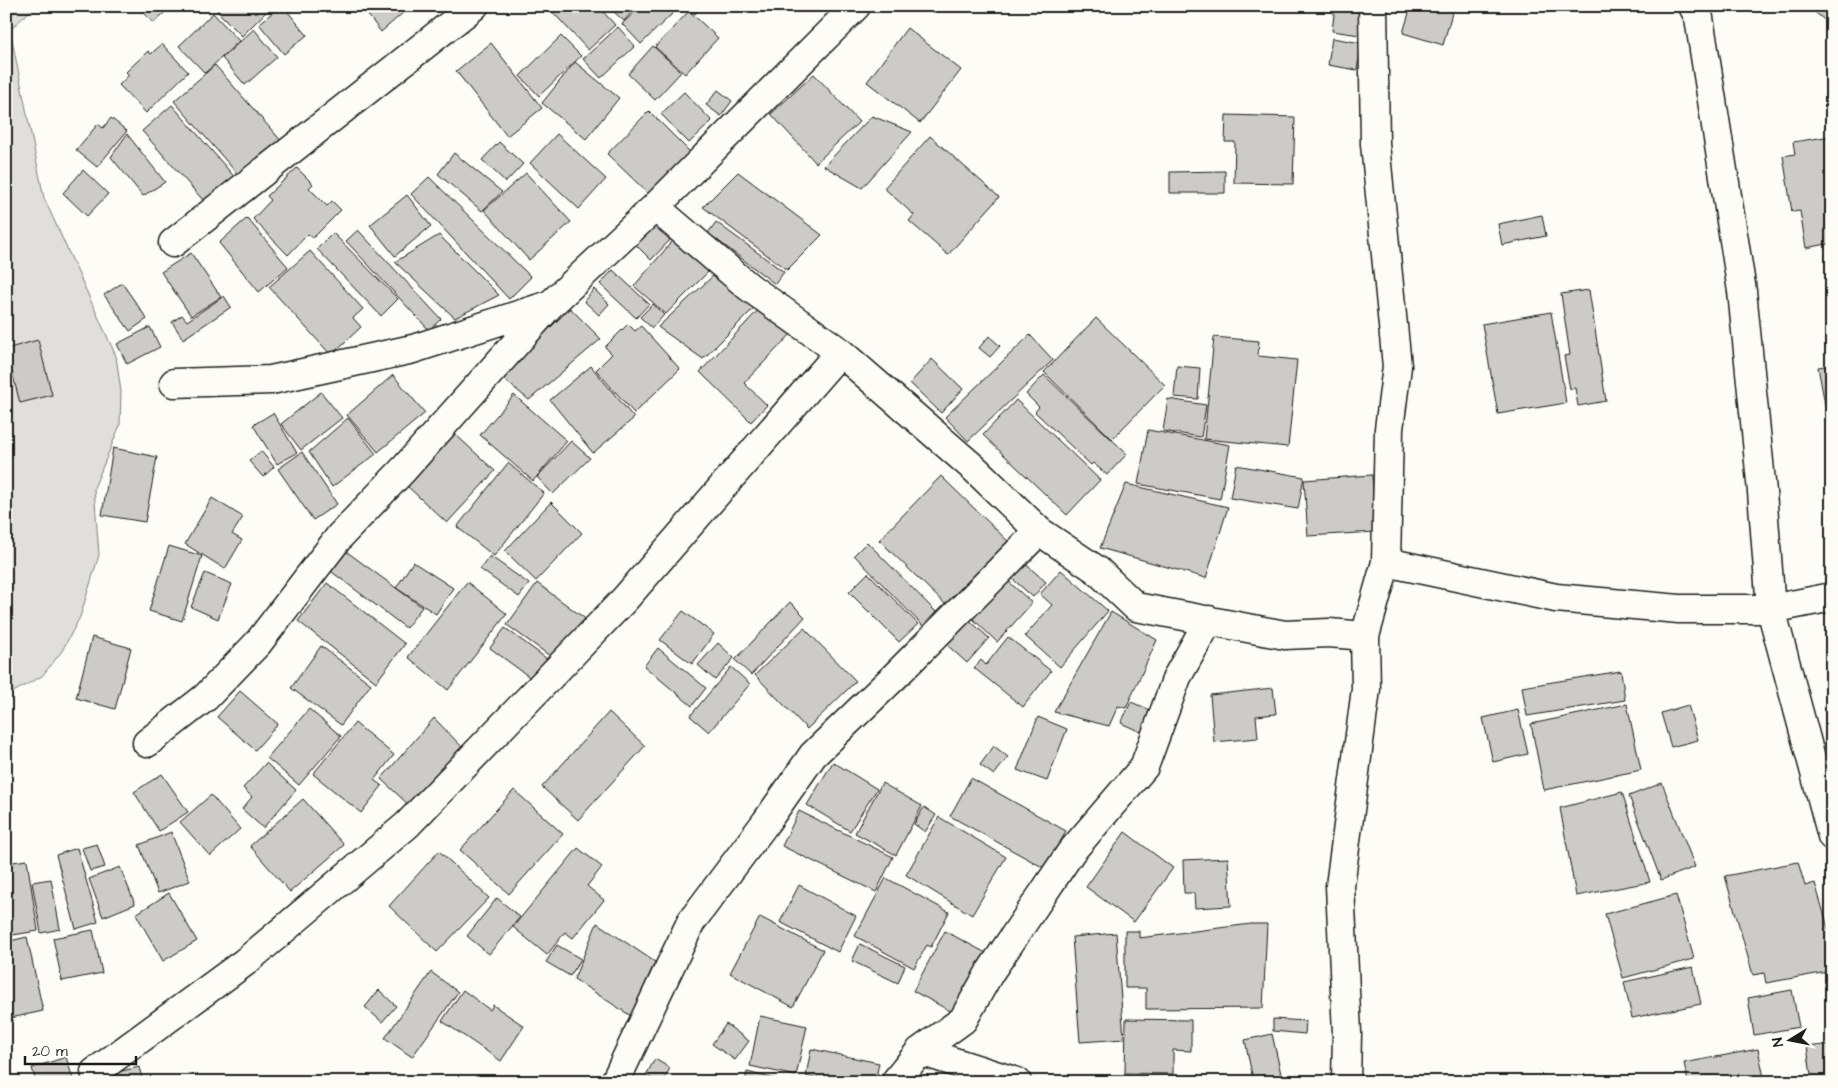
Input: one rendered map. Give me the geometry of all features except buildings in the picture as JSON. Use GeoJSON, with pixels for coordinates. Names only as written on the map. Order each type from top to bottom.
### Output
{"type":"FeatureCollection","features":[{"type":"Feature","properties":{"kind":"street"},"geometry":{"type":"LineString","coordinates":[[174,243],[474,6]]}},
{"type":"Feature","properties":{"kind":"street"},"geometry":{"type":"LineString","coordinates":[[148,743],[206,697],[258,643],[340,536],[404,469],[550,305],[655,207],[856,6]]}},
{"type":"Feature","properties":{"kind":"street"},"geometry":{"type":"LineString","coordinates":[[1346,1082],[1347,1033],[1340,886],[1366,689],[1365,636],[1386,562],[1389,429],[1397,366],[1375,144],[1372,6]]}},
{"type":"Feature","properties":{"kind":"street"},"geometry":{"type":"LineString","coordinates":[[1693,6],[1699,18],[1742,291],[1762,492],[1771,609],[1832,836]]}},
{"type":"Feature","properties":{"kind":"street"},"geometry":{"type":"LineString","coordinates":[[655,207],[749,286],[840,352],[976,470],[1039,531],[1097,570],[1136,608],[1208,620],[1285,636],[1329,633],[1365,636]]}},
{"type":"Feature","properties":{"kind":"street"},"geometry":{"type":"LineString","coordinates":[[174,383],[272,380],[413,349],[550,305]]}},
{"type":"Feature","properties":{"kind":"street"},"geometry":{"type":"LineString","coordinates":[[95,1072],[245,962],[407,825],[624,600],[840,352]]}},
{"type":"Feature","properties":{"kind":"street"},"geometry":{"type":"LineString","coordinates":[[614,1082],[691,922],[766,822],[813,754],[893,678],[1039,531]]}},
{"type":"Feature","properties":{"kind":"street"},"geometry":{"type":"LineString","coordinates":[[1386,562],[1556,598],[1679,609],[1771,609],[1832,597]]}},
{"type":"Feature","properties":{"kind":"street"},"geometry":{"type":"LineString","coordinates":[[895,1082],[920,1050],[963,1020],[990,972],[1071,852],[1144,767],[1177,677],[1208,620]]}},
{"type":"Feature","properties":{"kind":"street"},"geometry":{"type":"LineString","coordinates":[[920,1050],[1018,1082]]}},
{"type":"Feature","properties":{"kind":"shaded area"},"geometry":{"type":"Polygon","coordinates":[[[6,6],[35,6],[10,30],[44,198],[116,356],[121,392],[120,425],[94,488],[99,555],[80,617],[62,651],[42,676],[6,696],[6,6]]]}}]}
